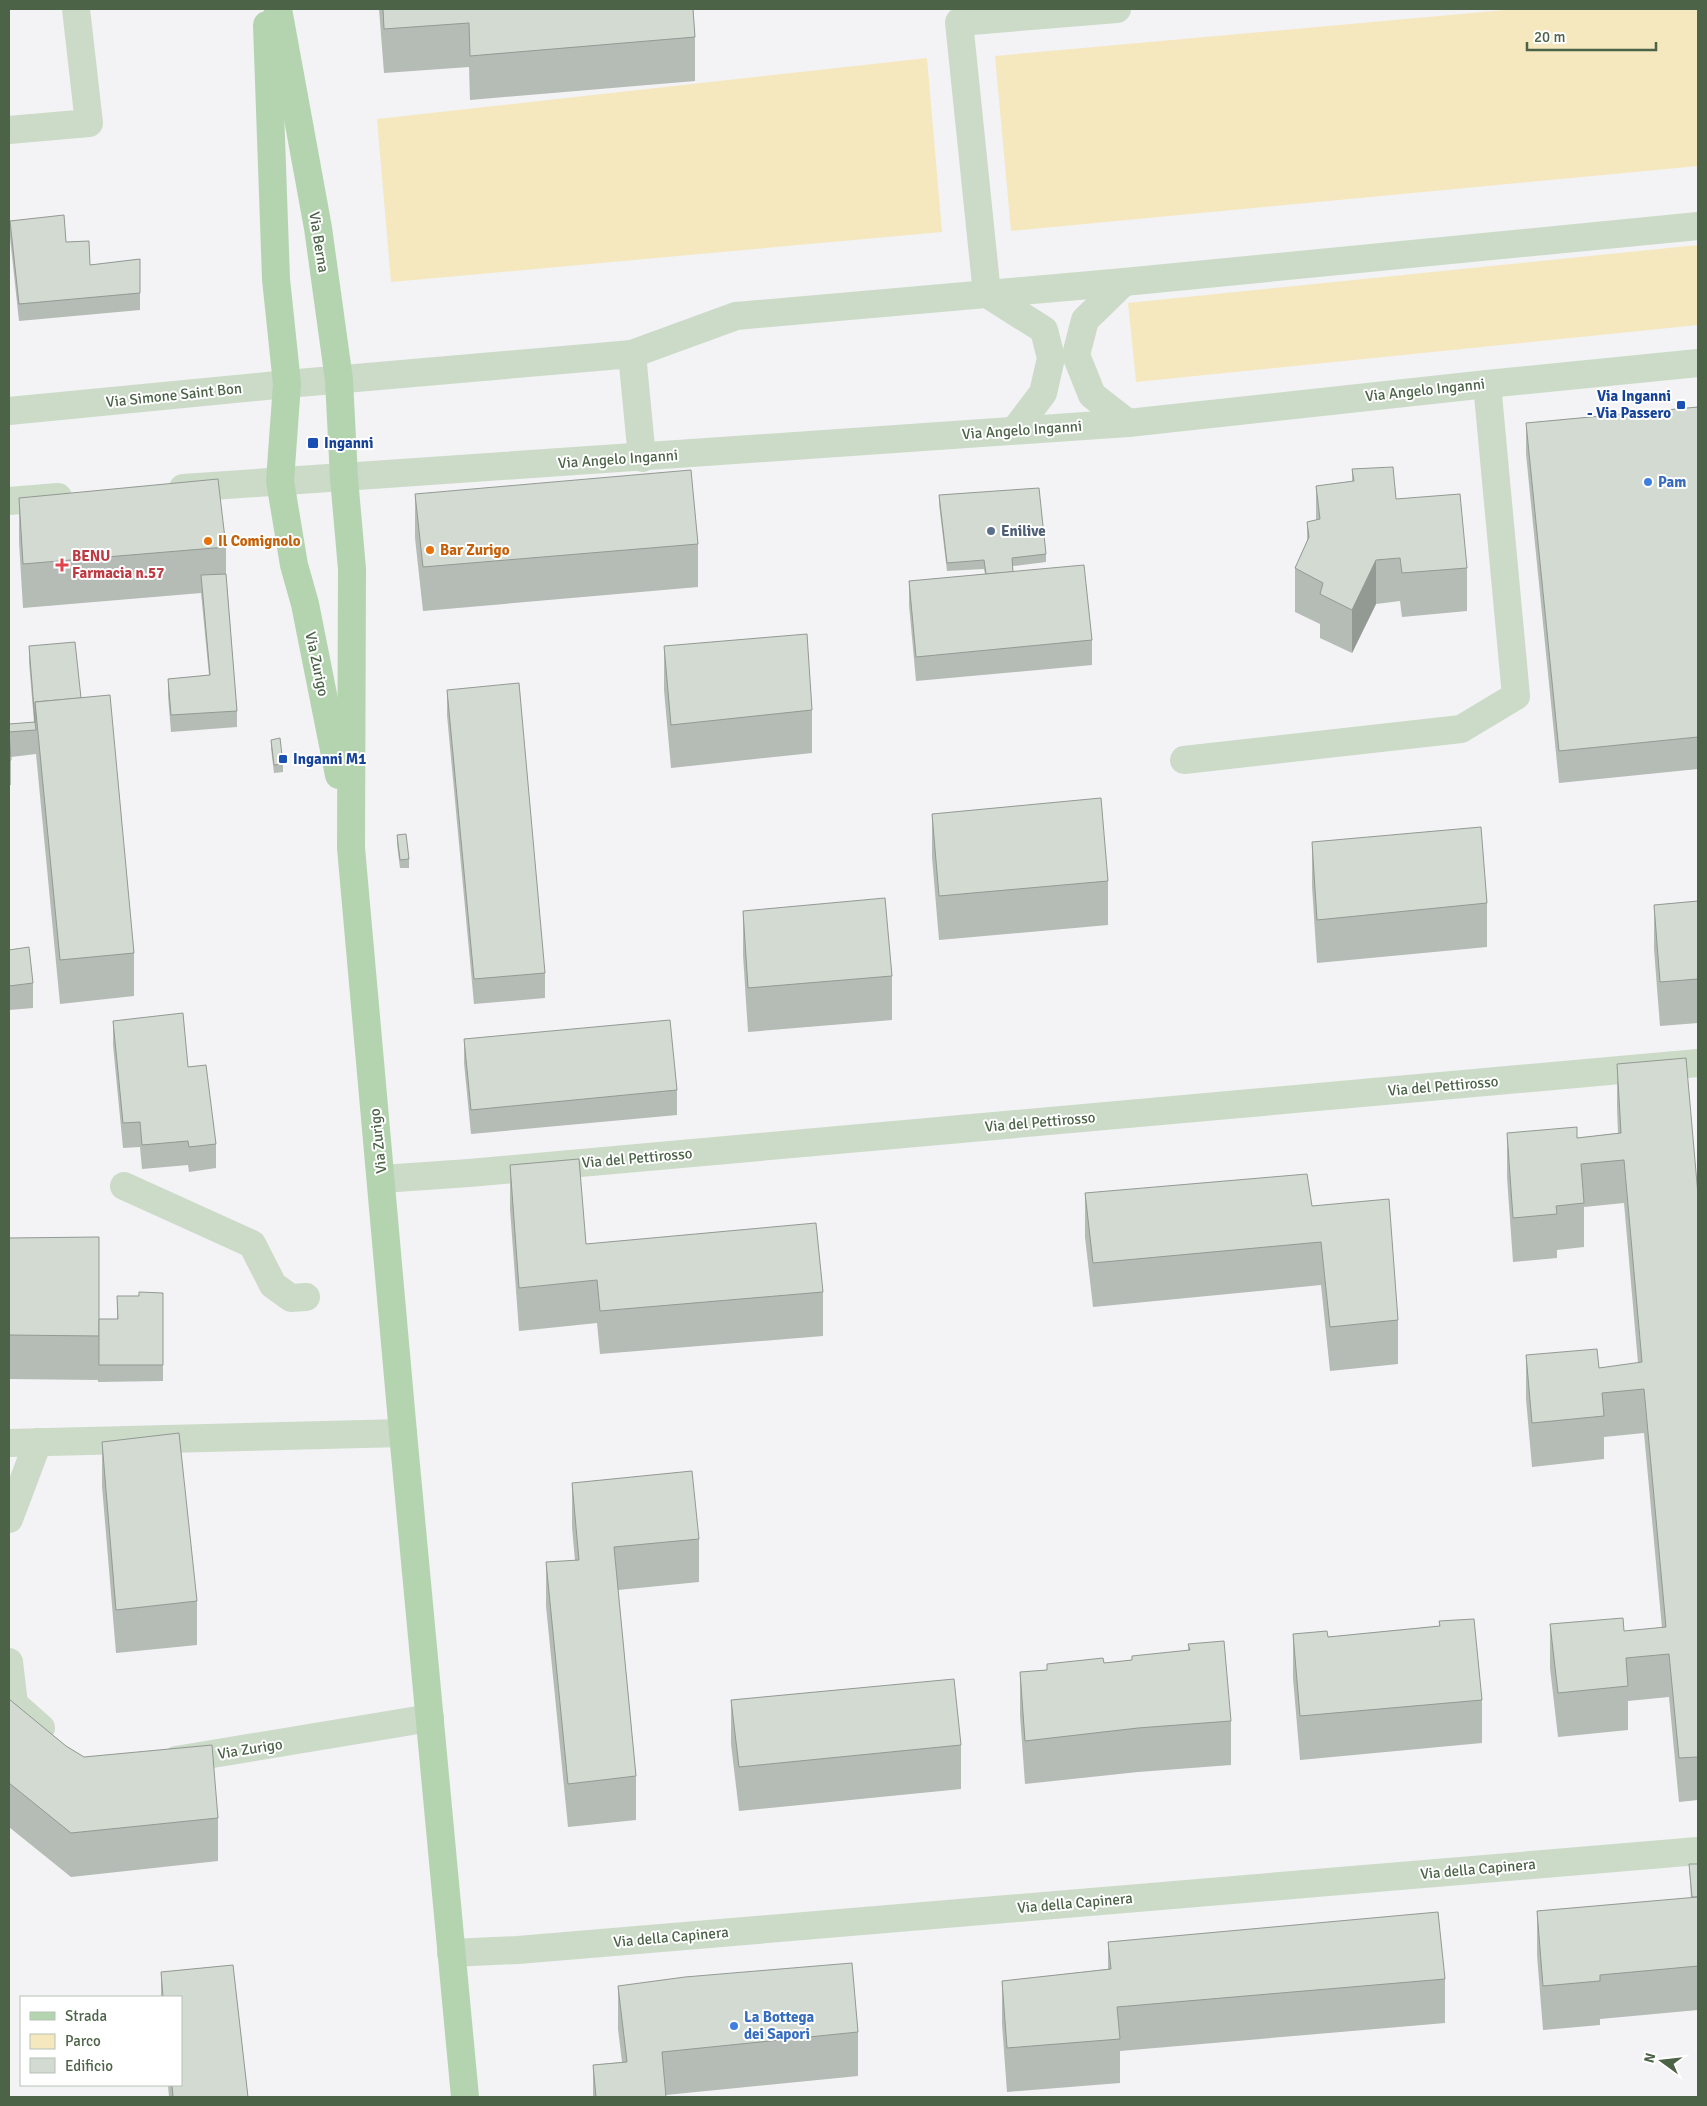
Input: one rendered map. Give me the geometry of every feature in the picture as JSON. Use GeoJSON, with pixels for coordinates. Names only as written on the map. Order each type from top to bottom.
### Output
{"type":"FeatureCollection","features":[{"type":"Feature","properties":{"kind":"main road"},"geometry":{"type":"LineString","coordinates":[[266,9],[276,279],[287,384],[280,481]]}},
{"type":"Feature","properties":{"kind":"main road","name":"Via Berna"},"geometry":{"type":"LineString","coordinates":[[278,9],[318,228],[339,380],[344,478]]}},
{"type":"Feature","properties":{"kind":"main road","name":"Via Zurigo"},"geometry":{"type":"LineString","coordinates":[[344,478],[352,569],[351,848]]}},
{"type":"Feature","properties":{"kind":"main road","name":"Via Zurigo"},"geometry":{"type":"LineString","coordinates":[[280,481],[294,565],[337,761],[351,848],[465,2097]]}},
{"type":"Feature","properties":{"kind":"street"},"geometry":{"type":"LineString","coordinates":[[9,130],[89,123],[76,9]]}},
{"type":"Feature","properties":{"kind":"street"},"geometry":{"type":"LineString","coordinates":[[986,294],[958,22],[1117,9]]}},
{"type":"Feature","properties":{"kind":"street"},"geometry":{"type":"LineString","coordinates":[[339,380],[632,354],[736,316],[1124,282],[1698,226]]}},
{"type":"Feature","properties":{"kind":"street"},"geometry":{"type":"LineString","coordinates":[[1124,282],[1085,320],[1076,355],[1092,395],[1128,423]]}},
{"type":"Feature","properties":{"kind":"street"},"geometry":{"type":"LineString","coordinates":[[986,294],[1044,330],[1051,358],[1043,393],[1015,430]]}},
{"type":"Feature","properties":{"kind":"street"},"geometry":{"type":"LineString","coordinates":[[632,354],[642,458]]}},
{"type":"Feature","properties":{"kind":"street","name":"Via Angelo Inganni"},"geometry":{"type":"LineString","coordinates":[[344,478],[1128,423],[1698,363]]}},
{"type":"Feature","properties":{"kind":"street","name":"Via Simone Saint Bon"},"geometry":{"type":"LineString","coordinates":[[9,411],[339,380]]}},
{"type":"Feature","properties":{"kind":"street"},"geometry":{"type":"LineString","coordinates":[[1184,760],[1461,730],[1516,696],[1487,384]]}},
{"type":"Feature","properties":{"kind":"street"},"geometry":{"type":"LineString","coordinates":[[155,490],[344,478]]}},
{"type":"Feature","properties":{"kind":"street"},"geometry":{"type":"LineString","coordinates":[[9,501],[78,496]]}},
{"type":"Feature","properties":{"kind":"street","name":"Via del Pettirosso"},"geometry":{"type":"LineString","coordinates":[[382,1179],[519,1169],[1698,1063]]}},
{"type":"Feature","properties":{"kind":"street"},"geometry":{"type":"LineString","coordinates":[[124,1186],[252,1244],[273,1285],[291,1298],[306,1297]]}},
{"type":"Feature","properties":{"kind":"street"},"geometry":{"type":"LineString","coordinates":[[9,1443],[403,1433]]}},
{"type":"Feature","properties":{"kind":"street"},"geometry":{"type":"LineString","coordinates":[[9,1519],[38,1442]]}},
{"type":"Feature","properties":{"kind":"street"},"geometry":{"type":"LineString","coordinates":[[9,1662],[13,1701],[16,1707],[62,1745]]}},
{"type":"Feature","properties":{"kind":"street","name":"Via Zurigo"},"geometry":{"type":"LineString","coordinates":[[148,1765],[430,1718]]}},
{"type":"Feature","properties":{"kind":"street","name":"Via della Capinera"},"geometry":{"type":"LineString","coordinates":[[451,1953],[526,1949],[1698,1851]]}},
{"type":"Feature","properties":{"kind":"green space"},"geometry":{"type":"Polygon","coordinates":[[[1516,9],[1698,9],[1698,166],[1011,231],[995,56],[1516,9]]]}},
{"type":"Feature","properties":{"kind":"green space"},"geometry":{"type":"Polygon","coordinates":[[[927,58],[942,232],[391,282],[377,119],[927,58]]]}},
{"type":"Feature","properties":{"kind":"green space"},"geometry":{"type":"Polygon","coordinates":[[[1698,245],[1698,325],[1136,382],[1128,303],[1698,245]]]}},
{"type":"Feature","properties":{"kind":"building"},"geometry":{"type":"Polygon","coordinates":[[[383,9],[693,9],[695,37],[470,56],[469,23],[384,29],[383,9]]]}},
{"type":"Feature","properties":{"kind":"building"},"geometry":{"type":"Polygon","coordinates":[[[64,215],[66,242],[89,241],[90,265],[140,259],[140,293],[19,304],[10,221],[64,215]]]}},
{"type":"Feature","properties":{"kind":"building"},"geometry":{"type":"Polygon","coordinates":[[[1698,407],[1698,737],[1559,751],[1526,423],[1698,407]]]}},
{"type":"Feature","properties":{"kind":"building"},"geometry":{"type":"Polygon","coordinates":[[[1393,467],[1396,499],[1460,494],[1467,568],[1402,573],[1400,558],[1376,560],[1352,610],[1320,594],[1323,583],[1295,568],[1309,537],[1307,522],[1320,519],[1316,486],[1354,481],[1352,469],[1393,467]]]}},
{"type":"Feature","properties":{"kind":"building"},"geometry":{"type":"Polygon","coordinates":[[[691,470],[698,544],[423,567],[415,494],[691,470]]]}},
{"type":"Feature","properties":{"kind":"building"},"geometry":{"type":"Polygon","coordinates":[[[218,479],[226,547],[23,564],[19,498],[218,479]]]}},
{"type":"Feature","properties":{"kind":"building"},"geometry":{"type":"Polygon","coordinates":[[[1039,488],[1046,554],[1012,558],[1013,572],[986,574],[984,560],[947,563],[939,495],[1039,488]]]}},
{"type":"Feature","properties":{"kind":"building"},"geometry":{"type":"Polygon","coordinates":[[[1084,565],[1092,640],[916,657],[909,581],[1084,565]]]}},
{"type":"Feature","properties":{"kind":"building"},"geometry":{"type":"Polygon","coordinates":[[[226,574],[237,711],[171,715],[168,679],[210,675],[201,575],[226,574]]]}},
{"type":"Feature","properties":{"kind":"building"},"geometry":{"type":"Polygon","coordinates":[[[807,634],[812,710],[671,725],[664,646],[807,634]]]}},
{"type":"Feature","properties":{"kind":"building"},"geometry":{"type":"Polygon","coordinates":[[[75,642],[81,698],[35,702],[35,722],[29,646],[75,642]]]}},
{"type":"Feature","properties":{"kind":"building"},"geometry":{"type":"Polygon","coordinates":[[[519,683],[545,973],[474,979],[447,690],[519,683]]]}},
{"type":"Feature","properties":{"kind":"building"},"geometry":{"type":"Polygon","coordinates":[[[110,695],[134,953],[60,960],[35,702],[110,695]]]}},
{"type":"Feature","properties":{"kind":"building"},"geometry":{"type":"Polygon","coordinates":[[[35,722],[36,730],[9,732],[9,724],[35,722]]]}},
{"type":"Feature","properties":{"kind":"building"},"geometry":{"type":"Polygon","coordinates":[[[9,732],[11,760],[9,761],[9,732]]]}},
{"type":"Feature","properties":{"kind":"building"},"geometry":{"type":"Polygon","coordinates":[[[280,738],[283,764],[274,765],[271,740],[280,738]]]}},
{"type":"Feature","properties":{"kind":"building"},"geometry":{"type":"Polygon","coordinates":[[[1101,798],[1108,881],[939,896],[932,814],[1101,798]]]}},
{"type":"Feature","properties":{"kind":"building"},"geometry":{"type":"Polygon","coordinates":[[[1481,827],[1487,903],[1317,920],[1312,842],[1481,827]]]}},
{"type":"Feature","properties":{"kind":"building"},"geometry":{"type":"Polygon","coordinates":[[[406,834],[409,859],[400,860],[397,835],[406,834]]]}},
{"type":"Feature","properties":{"kind":"building"},"geometry":{"type":"Polygon","coordinates":[[[885,898],[892,976],[748,988],[743,911],[885,898]]]}},
{"type":"Feature","properties":{"kind":"building"},"geometry":{"type":"Polygon","coordinates":[[[1698,901],[1698,979],[1660,982],[1654,905],[1698,901]]]}},
{"type":"Feature","properties":{"kind":"building"},"geometry":{"type":"Polygon","coordinates":[[[29,947],[33,983],[9,986],[9,950],[29,947]]]}},
{"type":"Feature","properties":{"kind":"building"},"geometry":{"type":"Polygon","coordinates":[[[183,1013],[188,1067],[206,1065],[216,1144],[189,1147],[188,1141],[142,1145],[140,1122],[123,1123],[113,1021],[183,1013]]]}},
{"type":"Feature","properties":{"kind":"building"},"geometry":{"type":"Polygon","coordinates":[[[670,1020],[677,1090],[471,1110],[464,1039],[670,1020]]]}},
{"type":"Feature","properties":{"kind":"building"},"geometry":{"type":"Polygon","coordinates":[[[1686,1058],[1698,1195],[1698,1757],[1679,1758],[1669,1654],[1626,1658],[1628,1686],[1558,1693],[1550,1624],[1623,1618],[1624,1631],[1666,1627],[1644,1389],[1602,1393],[1604,1416],[1532,1423],[1526,1355],[1597,1349],[1599,1368],[1642,1362],[1624,1160],[1581,1164],[1584,1203],[1556,1206],[1557,1214],[1513,1218],[1507,1133],[1577,1127],[1577,1138],[1621,1133],[1617,1064],[1686,1058]]]}},
{"type":"Feature","properties":{"kind":"building"},"geometry":{"type":"Polygon","coordinates":[[[579,1159],[586,1244],[816,1223],[823,1292],[600,1311],[597,1280],[519,1288],[510,1165],[579,1159]]]}},
{"type":"Feature","properties":{"kind":"building"},"geometry":{"type":"Polygon","coordinates":[[[1307,1174],[1312,1206],[1389,1199],[1398,1320],[1330,1327],[1321,1242],[1093,1263],[1085,1193],[1307,1174]]]}},
{"type":"Feature","properties":{"kind":"building"},"geometry":{"type":"Polygon","coordinates":[[[99,1237],[99,1336],[9,1335],[9,1238],[99,1237]]]}},
{"type":"Feature","properties":{"kind":"building"},"geometry":{"type":"Polygon","coordinates":[[[139,1292],[163,1293],[163,1365],[99,1365],[99,1319],[118,1319],[117,1296],[139,1296],[139,1292]]]}},
{"type":"Feature","properties":{"kind":"building"},"geometry":{"type":"Polygon","coordinates":[[[179,1433],[197,1601],[116,1610],[102,1442],[179,1433]]]}},
{"type":"Feature","properties":{"kind":"building"},"geometry":{"type":"Polygon","coordinates":[[[692,1471],[699,1539],[614,1547],[636,1776],[568,1784],[546,1562],[579,1560],[572,1483],[692,1471]]]}},
{"type":"Feature","properties":{"kind":"building"},"geometry":{"type":"Polygon","coordinates":[[[1474,1619],[1482,1700],[1300,1716],[1293,1634],[1327,1631],[1328,1637],[1440,1626],[1439,1621],[1474,1619]]]}},
{"type":"Feature","properties":{"kind":"building"},"geometry":{"type":"Polygon","coordinates":[[[1224,1641],[1231,1721],[1138,1728],[1025,1741],[1020,1672],[1047,1670],[1047,1664],[1103,1658],[1104,1663],[1132,1660],[1132,1656],[1190,1650],[1188,1644],[1224,1641]]]}},
{"type":"Feature","properties":{"kind":"building"},"geometry":{"type":"Polygon","coordinates":[[[954,1679],[961,1745],[739,1767],[731,1700],[954,1679]]]}},
{"type":"Feature","properties":{"kind":"building"},"geometry":{"type":"Polygon","coordinates":[[[9,1699],[66,1746],[84,1757],[212,1745],[218,1818],[71,1833],[9,1783],[9,1699]]]}},
{"type":"Feature","properties":{"kind":"building"},"geometry":{"type":"Polygon","coordinates":[[[1689,1864],[1698,1864],[1698,1897],[1692,1897],[1689,1864]]]}},
{"type":"Feature","properties":{"kind":"building"},"geometry":{"type":"Polygon","coordinates":[[[1698,1897],[1698,1966],[1600,1975],[1600,1981],[1543,1986],[1537,1911],[1698,1897]]]}},
{"type":"Feature","properties":{"kind":"building"},"geometry":{"type":"Polygon","coordinates":[[[1438,1912],[1445,1979],[1117,2007],[1120,2039],[1007,2048],[1002,1981],[1111,1969],[1108,1942],[1438,1912]]]}},
{"type":"Feature","properties":{"kind":"building"},"geometry":{"type":"Polygon","coordinates":[[[852,1963],[858,2032],[662,2052],[666,2097],[596,2097],[593,2065],[627,2062],[618,1986],[685,1977],[852,1963]]]}},
{"type":"Feature","properties":{"kind":"building"},"geometry":{"type":"Polygon","coordinates":[[[233,1965],[248,2097],[173,2097],[172,2086],[182,2086],[182,1996],[163,1996],[161,1972],[233,1965]]]}},
{"type":"Feature","properties":{"kind":"place","name":"Via Inganni - Via Passero"},"geometry":{"type":"Point","coordinates":[1681,405]}},
{"type":"Feature","properties":{"kind":"place","name":"Inganni"},"geometry":{"type":"Point","coordinates":[313,443]}},
{"type":"Feature","properties":{"kind":"place","name":"Pam"},"geometry":{"type":"Point","coordinates":[1648,482]}},
{"type":"Feature","properties":{"kind":"place","name":"Enilive"},"geometry":{"type":"Point","coordinates":[991,531]}},
{"type":"Feature","properties":{"kind":"place","name":"Il Comignolo"},"geometry":{"type":"Point","coordinates":[208,541]}},
{"type":"Feature","properties":{"kind":"place","name":"Bar Zurigo"},"geometry":{"type":"Point","coordinates":[430,550]}},
{"type":"Feature","properties":{"kind":"place","name":"BENU Farmacia n.57"},"geometry":{"type":"Point","coordinates":[62,565]}},
{"type":"Feature","properties":{"kind":"place","name":"Inganni M1"},"geometry":{"type":"Point","coordinates":[283,759]}},
{"type":"Feature","properties":{"kind":"place","name":"La Bottega dei Sapori"},"geometry":{"type":"Point","coordinates":[734,2026]}}]}
